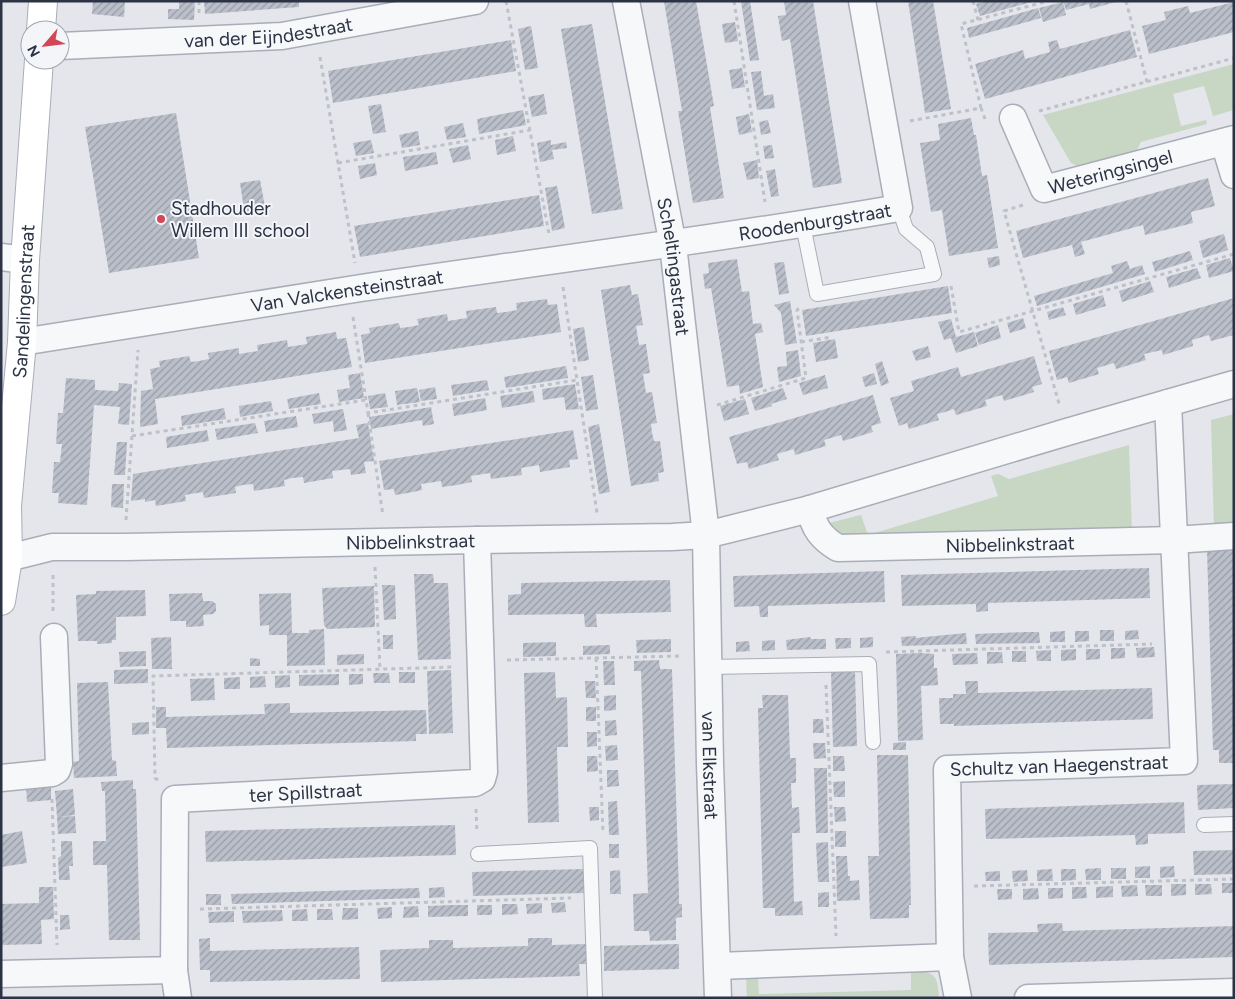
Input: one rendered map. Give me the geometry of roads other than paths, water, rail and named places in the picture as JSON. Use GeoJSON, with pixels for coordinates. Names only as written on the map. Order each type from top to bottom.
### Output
{"type":"FeatureCollection","features":[{"type":"Feature","properties":{"kind":"street"},"geometry":{"type":"LineString","coordinates":[[42,20],[43,1]]}},
{"type":"Feature","properties":{"kind":"street","name":"van der Eijndestraat"},"geometry":{"type":"LineString","coordinates":[[70,46],[282,36],[475,1]]}},
{"type":"Feature","properties":{"kind":"street","name":"Scheltingastraat"},"geometry":{"type":"LineString","coordinates":[[626,1],[673,245],[706,535]]}},
{"type":"Feature","properties":{"kind":"street","name":"Roodenburgstraat"},"geometry":{"type":"LineString","coordinates":[[673,245],[899,208],[862,1]]}},
{"type":"Feature","properties":{"kind":"street","name":"Sandelingenstraat"},"geometry":{"type":"LineString","coordinates":[[2,594],[8,558],[7,506],[22,342],[13,259],[38,70]]}},
{"type":"Feature","properties":{"kind":"street","name":"Weteringsingel"},"geometry":{"type":"LineString","coordinates":[[1013,118],[1044,189],[1229,140],[1234,175]]}},
{"type":"Feature","properties":{"kind":"street","name":"Van Valckensteinstraat"},"geometry":{"type":"LineString","coordinates":[[22,342],[354,289],[673,245]]}},
{"type":"Feature","properties":{"kind":"street","name":"Nibbelinkstraat"},"geometry":{"type":"LineString","coordinates":[[8,558],[52,546],[124,547],[706,535],[810,508],[1234,384]]}},
{"type":"Feature","properties":{"kind":"street","name":"Schultz van Haegenstraat"},"geometry":{"type":"LineString","coordinates":[[958,998],[950,957],[947,769],[1184,760],[1168,403]]}},
{"type":"Feature","properties":{"kind":"street","name":"Nibbelinkstraat"},"geometry":{"type":"LineString","coordinates":[[810,508],[813,523],[826,541],[838,548],[1174,540],[1234,536]]}},
{"type":"Feature","properties":{"kind":"street","name":"van Elkstraat"},"geometry":{"type":"LineString","coordinates":[[706,535],[710,764],[718,998]]}},
{"type":"Feature","properties":{"kind":"street","name":"ter Spillstraat"},"geometry":{"type":"LineString","coordinates":[[174,970],[175,798],[475,783],[482,779],[484,772],[482,663],[477,540]]}},
{"type":"Feature","properties":{"kind":"street"},"geometry":{"type":"LineString","coordinates":[[1,778],[52,774],[57,770],[59,764],[54,637]]}},
{"type":"Feature","properties":{"kind":"street"},"geometry":{"type":"LineString","coordinates":[[718,966],[950,957]]}},
{"type":"Feature","properties":{"kind":"street"},"geometry":{"type":"LineString","coordinates":[[1,974],[174,970],[178,998]]}},
{"type":"Feature","properties":{"kind":"street"},"geometry":{"type":"LineString","coordinates":[[1028,998],[1234,992]]}},
{"type":"Feature","properties":{"kind":"lane"},"geometry":{"type":"LineString","coordinates":[[804,225],[817,294],[934,274],[927,246],[906,229],[899,208]]}},
{"type":"Feature","properties":{"kind":"lane"},"geometry":{"type":"LineString","coordinates":[[708,661],[826,665],[869,664],[873,742]]}},
{"type":"Feature","properties":{"kind":"lane"},"geometry":{"type":"LineString","coordinates":[[1204,825],[1234,824]]}},
{"type":"Feature","properties":{"kind":"lane"},"geometry":{"type":"LineString","coordinates":[[478,854],[590,848],[595,998]]}},
{"type":"Feature","properties":{"kind":"place","name":"Stadhouder Willem III school"},"geometry":{"type":"Point","coordinates":[161,219]}}]}
